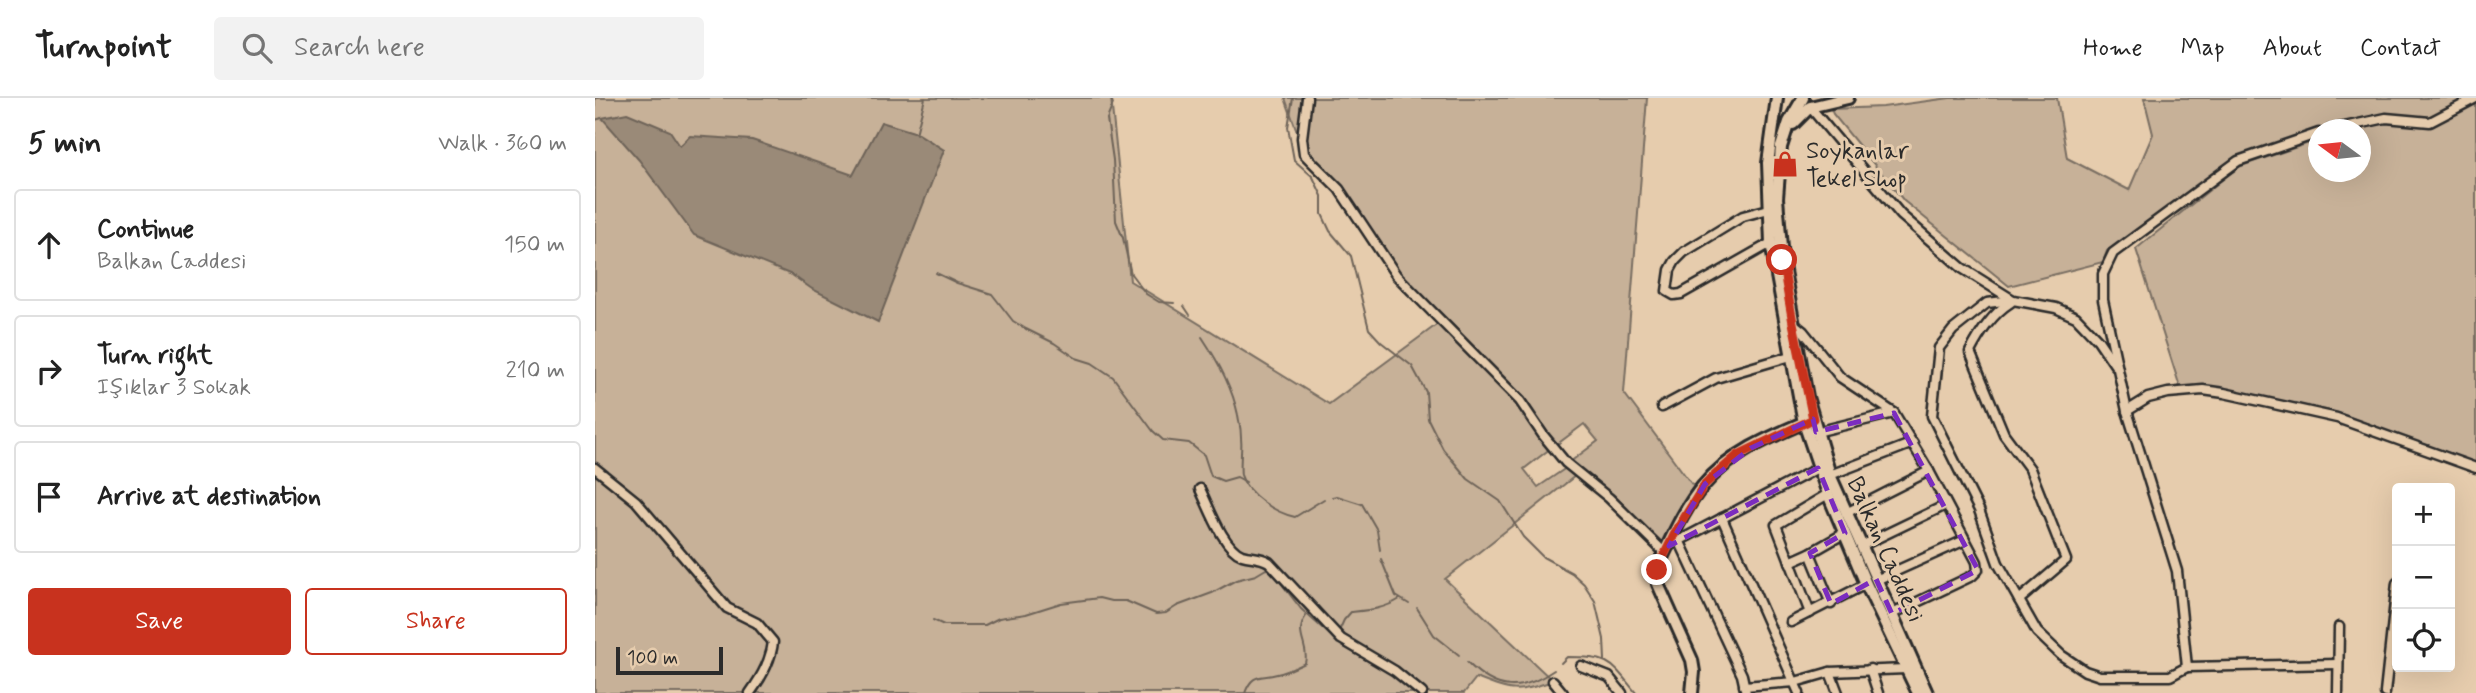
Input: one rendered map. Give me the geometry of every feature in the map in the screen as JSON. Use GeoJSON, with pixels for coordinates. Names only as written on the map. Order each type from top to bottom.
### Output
{"type":"FeatureCollection","features":[{"type":"Feature","properties":{"kind":"main road"},"geometry":{"type":"LineString","coordinates":[[1768,98],[1773,118]]}},
{"type":"Feature","properties":{"kind":"main road","name":"Balkan Caddesi"},"geometry":{"type":"LineString","coordinates":[[1777,98],[1768,163],[1769,209],[1771,243],[1791,356],[1809,421],[1816,432],[1830,475],[1861,546],[1871,582],[1918,693]]}},
{"type":"Feature","properties":{"kind":"main road"},"geometry":{"type":"LineString","coordinates":[[1806,102],[1848,98]]}},
{"type":"Feature","properties":{"kind":"main road","name":"Balkan Caddesi"},"geometry":{"type":"LineString","coordinates":[[1806,102],[1786,131],[1779,161],[1777,198],[1780,243],[1818,468],[1845,533],[1871,582],[1892,614],[1927,693]]}},
{"type":"Feature","properties":{"kind":"main road"},"geometry":{"type":"LineString","coordinates":[[1692,693],[1695,672],[1692,660],[1657,579],[1657,570],[1700,490],[1726,464],[1751,448],[1809,421]]}},
{"type":"Feature","properties":{"kind":"street"},"geometry":{"type":"LineString","coordinates":[[1307,98],[1302,138],[1304,154],[1339,189],[1396,275],[1520,401],[1566,463],[1671,546],[1742,675],[1745,690],[1795,682],[1830,672],[1906,669]]}},
{"type":"Feature","properties":{"kind":"street"},"geometry":{"type":"LineString","coordinates":[[2371,121],[2386,118],[2430,122],[2476,98]]}},
{"type":"Feature","properties":{"kind":"street"},"geometry":{"type":"LineString","coordinates":[[1806,102],[1901,215],[1962,268],[2013,300]]}},
{"type":"Feature","properties":{"kind":"street"},"geometry":{"type":"LineString","coordinates":[[2187,667],[2177,571],[2127,411],[2103,300],[2103,274],[2113,253],[2238,161],[2308,137]]}},
{"type":"Feature","properties":{"kind":"street"},"geometry":{"type":"LineString","coordinates":[[1769,209],[1743,216],[1684,252],[1670,271],[1667,291],[1674,295],[1681,294],[1771,243]]}},
{"type":"Feature","properties":{"kind":"street"},"geometry":{"type":"LineString","coordinates":[[2013,300],[1999,309],[1970,352],[2004,434],[2030,468],[2066,560],[2019,600]]}},
{"type":"Feature","properties":{"kind":"street"},"geometry":{"type":"LineString","coordinates":[[2117,367],[2092,333],[2076,317],[2056,308],[2013,300],[1987,303],[1953,330],[1939,348],[1932,416],[1979,510],[1998,564],[2030,622],[2042,638],[2061,655],[2093,675],[2170,676],[2187,667],[2339,664]]}},
{"type":"Feature","properties":{"kind":"street"},"geometry":{"type":"LineString","coordinates":[[1793,323],[1803,331],[1840,377],[1894,413],[1929,471],[1977,562],[1978,570],[1975,573],[1892,614]]}},
{"type":"Feature","properties":{"kind":"street"},"geometry":{"type":"LineString","coordinates":[[1663,407],[1716,378],[1791,356]]}},
{"type":"Feature","properties":{"kind":"street"},"geometry":{"type":"LineString","coordinates":[[2127,411],[2148,398],[2168,393],[2195,390],[2224,393],[2337,418],[2476,468]]}},
{"type":"Feature","properties":{"kind":"street"},"geometry":{"type":"LineString","coordinates":[[1816,432],[1894,413]]}},
{"type":"Feature","properties":{"kind":"street"},"geometry":{"type":"LineString","coordinates":[[1830,475],[1913,443]]}},
{"type":"Feature","properties":{"kind":"street"},"geometry":{"type":"LineString","coordinates":[[595,468],[636,501],[727,608],[757,623],[773,642],[772,652],[759,681],[750,693]]}},
{"type":"Feature","properties":{"kind":"street"},"geometry":{"type":"LineString","coordinates":[[1671,546],[1818,468]]}},
{"type":"Feature","properties":{"kind":"street"},"geometry":{"type":"LineString","coordinates":[[1846,513],[1929,471]]}},
{"type":"Feature","properties":{"kind":"street"},"geometry":{"type":"LineString","coordinates":[[1200,489],[1231,548],[1244,556],[1261,557],[1269,562],[1341,639],[1400,675],[1422,693]]}},
{"type":"Feature","properties":{"kind":"street"},"geometry":{"type":"LineString","coordinates":[[1810,613],[1776,525],[1828,494]]}},
{"type":"Feature","properties":{"kind":"street"},"geometry":{"type":"LineString","coordinates":[[1861,546],[1945,505]]}},
{"type":"Feature","properties":{"kind":"street"},"geometry":{"type":"LineString","coordinates":[[1722,518],[1799,693]]}},
{"type":"Feature","properties":{"kind":"street"},"geometry":{"type":"LineString","coordinates":[[1790,562],[1845,533]]}},
{"type":"Feature","properties":{"kind":"street"},"geometry":{"type":"LineString","coordinates":[[1791,622],[1965,540]]}},
{"type":"Feature","properties":{"kind":"street"},"geometry":{"type":"LineString","coordinates":[[1810,553],[1831,604]]}},
{"type":"Feature","properties":{"kind":"street"},"geometry":{"type":"LineString","coordinates":[[2385,693],[2394,609]]}},
{"type":"Feature","properties":{"kind":"street"},"geometry":{"type":"LineString","coordinates":[[2338,693],[2339,627]]}},
{"type":"Feature","properties":{"kind":"street"},"geometry":{"type":"LineString","coordinates":[[1581,666],[1609,677],[1622,693]]}},
{"type":"Feature","properties":{"kind":"street"},"geometry":{"type":"LineString","coordinates":[[1870,669],[1878,693]]}},
{"type":"Feature","properties":{"kind":"street"},"geometry":{"type":"LineString","coordinates":[[1830,672],[1838,693]]}},
{"type":"Feature","properties":{"kind":"street"},"geometry":{"type":"LineString","coordinates":[[1553,681],[1563,693]]}},
{"type":"Feature","properties":{"kind":"highlighted area"},"geometry":{"type":"Polygon","coordinates":[[[1894,413],[1978,570],[1892,614],[1876,579],[1831,604],[1810,553],[1845,533],[1818,468],[1669,546],[1705,484],[1751,448],[1813,419],[1816,432],[1894,413]]]}},
{"type":"Feature","properties":{"kind":"shaded area"},"geometry":{"type":"Polygon","coordinates":[[[595,98],[1111,98],[1130,281],[1329,404],[1439,323],[1518,402],[1551,448],[1524,469],[1538,487],[1566,468],[1575,476],[1445,579],[1553,681],[1515,690],[1476,678],[1464,693],[595,693],[595,98]]]}},
{"type":"Feature","properties":{"kind":"shaded area"},"geometry":{"type":"Polygon","coordinates":[[[1285,98],[1303,98],[1299,137],[1285,98]]]}},
{"type":"Feature","properties":{"kind":"shaded area"},"geometry":{"type":"Polygon","coordinates":[[[1309,98],[1647,98],[1624,393],[1696,490],[1663,544],[1611,494],[1570,462],[1598,441],[1584,424],[1556,445],[1525,398],[1396,272],[1342,186],[1308,154],[1304,140],[1309,98]]]}},
{"type":"Feature","properties":{"kind":"shaded area"},"geometry":{"type":"Polygon","coordinates":[[[1950,98],[2057,98],[2067,158],[2129,190],[2153,134],[2144,98],[2470,98],[2429,118],[2388,115],[2362,119],[2308,119],[2308,133],[2235,158],[2107,251],[2103,262],[2009,286],[1904,201],[1831,109],[1883,107],[1950,98]]]}},
{"type":"Feature","properties":{"kind":"shaded area"},"geometry":{"type":"Polygon","coordinates":[[[2476,103],[2476,464],[2336,412],[2204,386],[2180,387],[2136,249],[2238,167],[2308,143],[2308,182],[2371,182],[2371,126],[2385,123],[2432,126],[2476,103]]]}},
{"type":"Feature","properties":{"kind":"shaded area"},"geometry":{"type":"Polygon","coordinates":[[[627,113],[670,131],[680,146],[690,136],[752,140],[853,175],[881,122],[917,133],[944,150],[878,322],[812,289],[792,275],[694,235],[639,160],[602,118],[627,113]]]}},
{"type":"Feature","properties":{"kind":"waterway"},"geometry":{"type":"LineString","coordinates":[[916,134],[925,98]]}},
{"type":"Feature","properties":{"kind":"waterway"},"geometry":{"type":"LineString","coordinates":[[1111,98],[1113,104],[1107,119],[1113,160],[1116,221],[1123,238],[1131,274],[1146,294],[1159,302],[1174,303]]}},
{"type":"Feature","properties":{"kind":"waterway"},"geometry":{"type":"LineString","coordinates":[[1293,98],[1288,127],[1294,160],[1313,177],[1322,196],[1322,214],[1330,231],[1351,256],[1369,329],[1412,366],[1426,392],[1428,419],[1443,449],[1468,479],[1500,501],[1523,537],[1543,557],[1572,573],[1584,584],[1595,601],[1604,639],[1605,660]]}},
{"type":"Feature","properties":{"kind":"waterway"},"geometry":{"type":"LineString","coordinates":[[595,120],[602,118]]}},
{"type":"Feature","properties":{"kind":"waterway"},"geometry":{"type":"LineString","coordinates":[[936,273],[992,294],[1013,321],[1113,377],[1153,431],[1163,440],[1189,443],[1204,455],[1211,476],[1223,481],[1237,477],[1246,482]]}},
{"type":"Feature","properties":{"kind":"waterway"},"geometry":{"type":"LineString","coordinates":[[1184,306],[1190,315]]}},
{"type":"Feature","properties":{"kind":"waterway"},"geometry":{"type":"LineString","coordinates":[[1202,337],[1214,355],[1232,394],[1241,434],[1241,475],[1249,489],[1279,512],[1295,517],[1324,499]]}},
{"type":"Feature","properties":{"kind":"waterway"},"geometry":{"type":"LineString","coordinates":[[1332,497],[1337,496],[1362,504],[1377,530],[1380,550]]}},
{"type":"Feature","properties":{"kind":"waterway"},"geometry":{"type":"LineString","coordinates":[[1381,559],[1396,596],[1409,604]]}},
{"type":"Feature","properties":{"kind":"waterway"},"geometry":{"type":"LineString","coordinates":[[933,620],[944,625],[985,625],[999,618],[1026,614],[1061,603],[1099,598],[1126,601],[1156,614],[1166,613],[1266,569],[1271,570],[1301,609],[1330,635]]}},
{"type":"Feature","properties":{"kind":"waterway"},"geometry":{"type":"LineString","coordinates":[[1339,631],[1351,612],[1371,610],[1400,599]]}},
{"type":"Feature","properties":{"kind":"waterway"},"geometry":{"type":"LineString","coordinates":[[1417,608],[1434,635],[1459,655]]}},
{"type":"Feature","properties":{"kind":"waterway"},"geometry":{"type":"LineString","coordinates":[[1245,693],[1254,679],[1284,672],[1305,663],[1301,629],[1306,616]]}},
{"type":"Feature","properties":{"kind":"waterway"},"geometry":{"type":"LineString","coordinates":[[1561,663],[1567,657],[1601,660],[1614,668],[1636,693]]}},
{"type":"Feature","properties":{"kind":"waterway"},"geometry":{"type":"LineString","coordinates":[[1467,662],[1488,679],[1509,686],[1531,683],[1554,670]]}},
{"type":"Feature","properties":{"kind":"place","name":"Soykanlar Tekel Shop"},"geometry":{"type":"Point","coordinates":[1785,164]}},
{"type":"Feature","properties":{"kind":"route"},"geometry":{"type":"LineString","coordinates":[[1657,570],[1676,531],[1705,484],[1738,455],[1813,419],[1782,260]]}}]}
